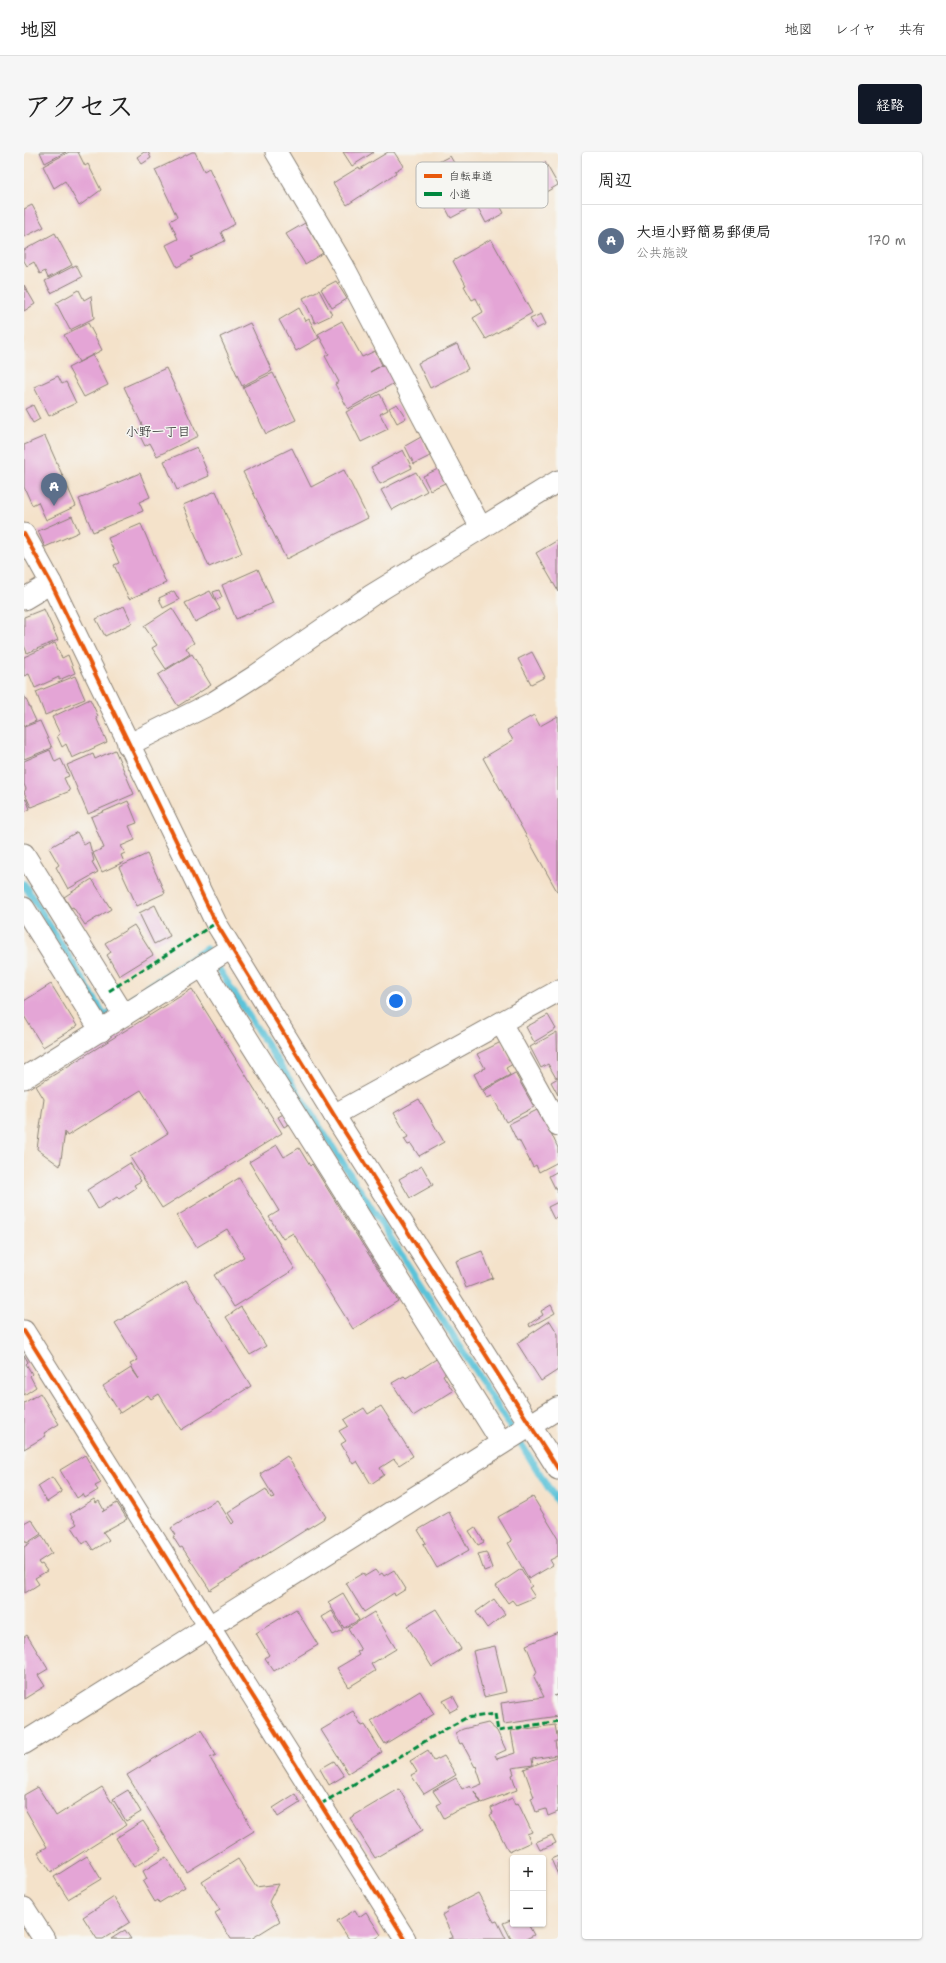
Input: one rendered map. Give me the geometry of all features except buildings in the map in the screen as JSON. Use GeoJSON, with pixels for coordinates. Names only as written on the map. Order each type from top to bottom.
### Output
{"type":"FeatureCollection","features":[{"type":"Feature","properties":{"kind":"street"},"geometry":{"type":"LineString","coordinates":[[276,152],[343,265],[481,528]]}},
{"type":"Feature","properties":{"kind":"street"},"geometry":{"type":"LineString","coordinates":[[128,745],[214,702],[255,676],[372,595],[558,481]]}},
{"type":"Feature","properties":{"kind":"street"},"geometry":{"type":"LineString","coordinates":[[24,534],[50,583],[209,910],[334,1116],[558,1469]]}},
{"type":"Feature","properties":{"kind":"street"},"geometry":{"type":"LineString","coordinates":[[24,599],[50,583]]}},
{"type":"Feature","properties":{"kind":"street"},"geometry":{"type":"LineString","coordinates":[[24,854],[124,1015]]}},
{"type":"Feature","properties":{"kind":"street"},"geometry":{"type":"LineString","coordinates":[[24,908],[101,1031]]}},
{"type":"Feature","properties":{"kind":"street"},"geometry":{"type":"LineString","coordinates":[[24,1078],[231,948]]}},
{"type":"Feature","properties":{"kind":"street"},"geometry":{"type":"LineString","coordinates":[[202,966],[502,1443]]}},
{"type":"Feature","properties":{"kind":"street"},"geometry":{"type":"LineString","coordinates":[[334,1116],[558,991]]}},
{"type":"Feature","properties":{"kind":"street"},"geometry":{"type":"LineString","coordinates":[[501,1023],[558,1125]]}},
{"type":"Feature","properties":{"kind":"street"},"geometry":{"type":"LineString","coordinates":[[24,1331],[405,1939]]}},
{"type":"Feature","properties":{"kind":"street"},"geometry":{"type":"LineString","coordinates":[[24,1743],[558,1408]]}},
{"type":"Feature","properties":{"kind":"street"},"geometry":{"type":"LineString","coordinates":[[24,1908],[44,1939]]}},
{"type":"Feature","properties":{"kind":"waterway"},"geometry":{"type":"LineString","coordinates":[[24,884],[105,1016],[112,1012]]}},
{"type":"Feature","properties":{"kind":"waterway"},"geometry":{"type":"LineString","coordinates":[[132,998],[206,949],[558,1503]]}},
{"type":"Feature","properties":{"kind":"marked path"},"geometry":{"type":"LineString","coordinates":[[109,991],[216,923]]}},
{"type":"Feature","properties":{"kind":"marked path"},"geometry":{"type":"LineString","coordinates":[[321,1804],[466,1718],[495,1714],[498,1731],[558,1721]]}},
{"type":"Feature","properties":{"kind":"cycle path"},"geometry":{"type":"LineString","coordinates":[[24,534],[51,583],[216,923],[334,1115],[558,1469]]}},
{"type":"Feature","properties":{"kind":"cycle path"},"geometry":{"type":"LineString","coordinates":[[24,1331],[405,1939]]}},
{"type":"Feature","properties":{"kind":"place","name":"大垣小野簡易郵便局"},"geometry":{"type":"Point","coordinates":[54,506]}},
{"type":"Feature","properties":{"kind":"district","name":"小野一丁目"},"geometry":{"type":"Point","coordinates":[158,431]}}]}
